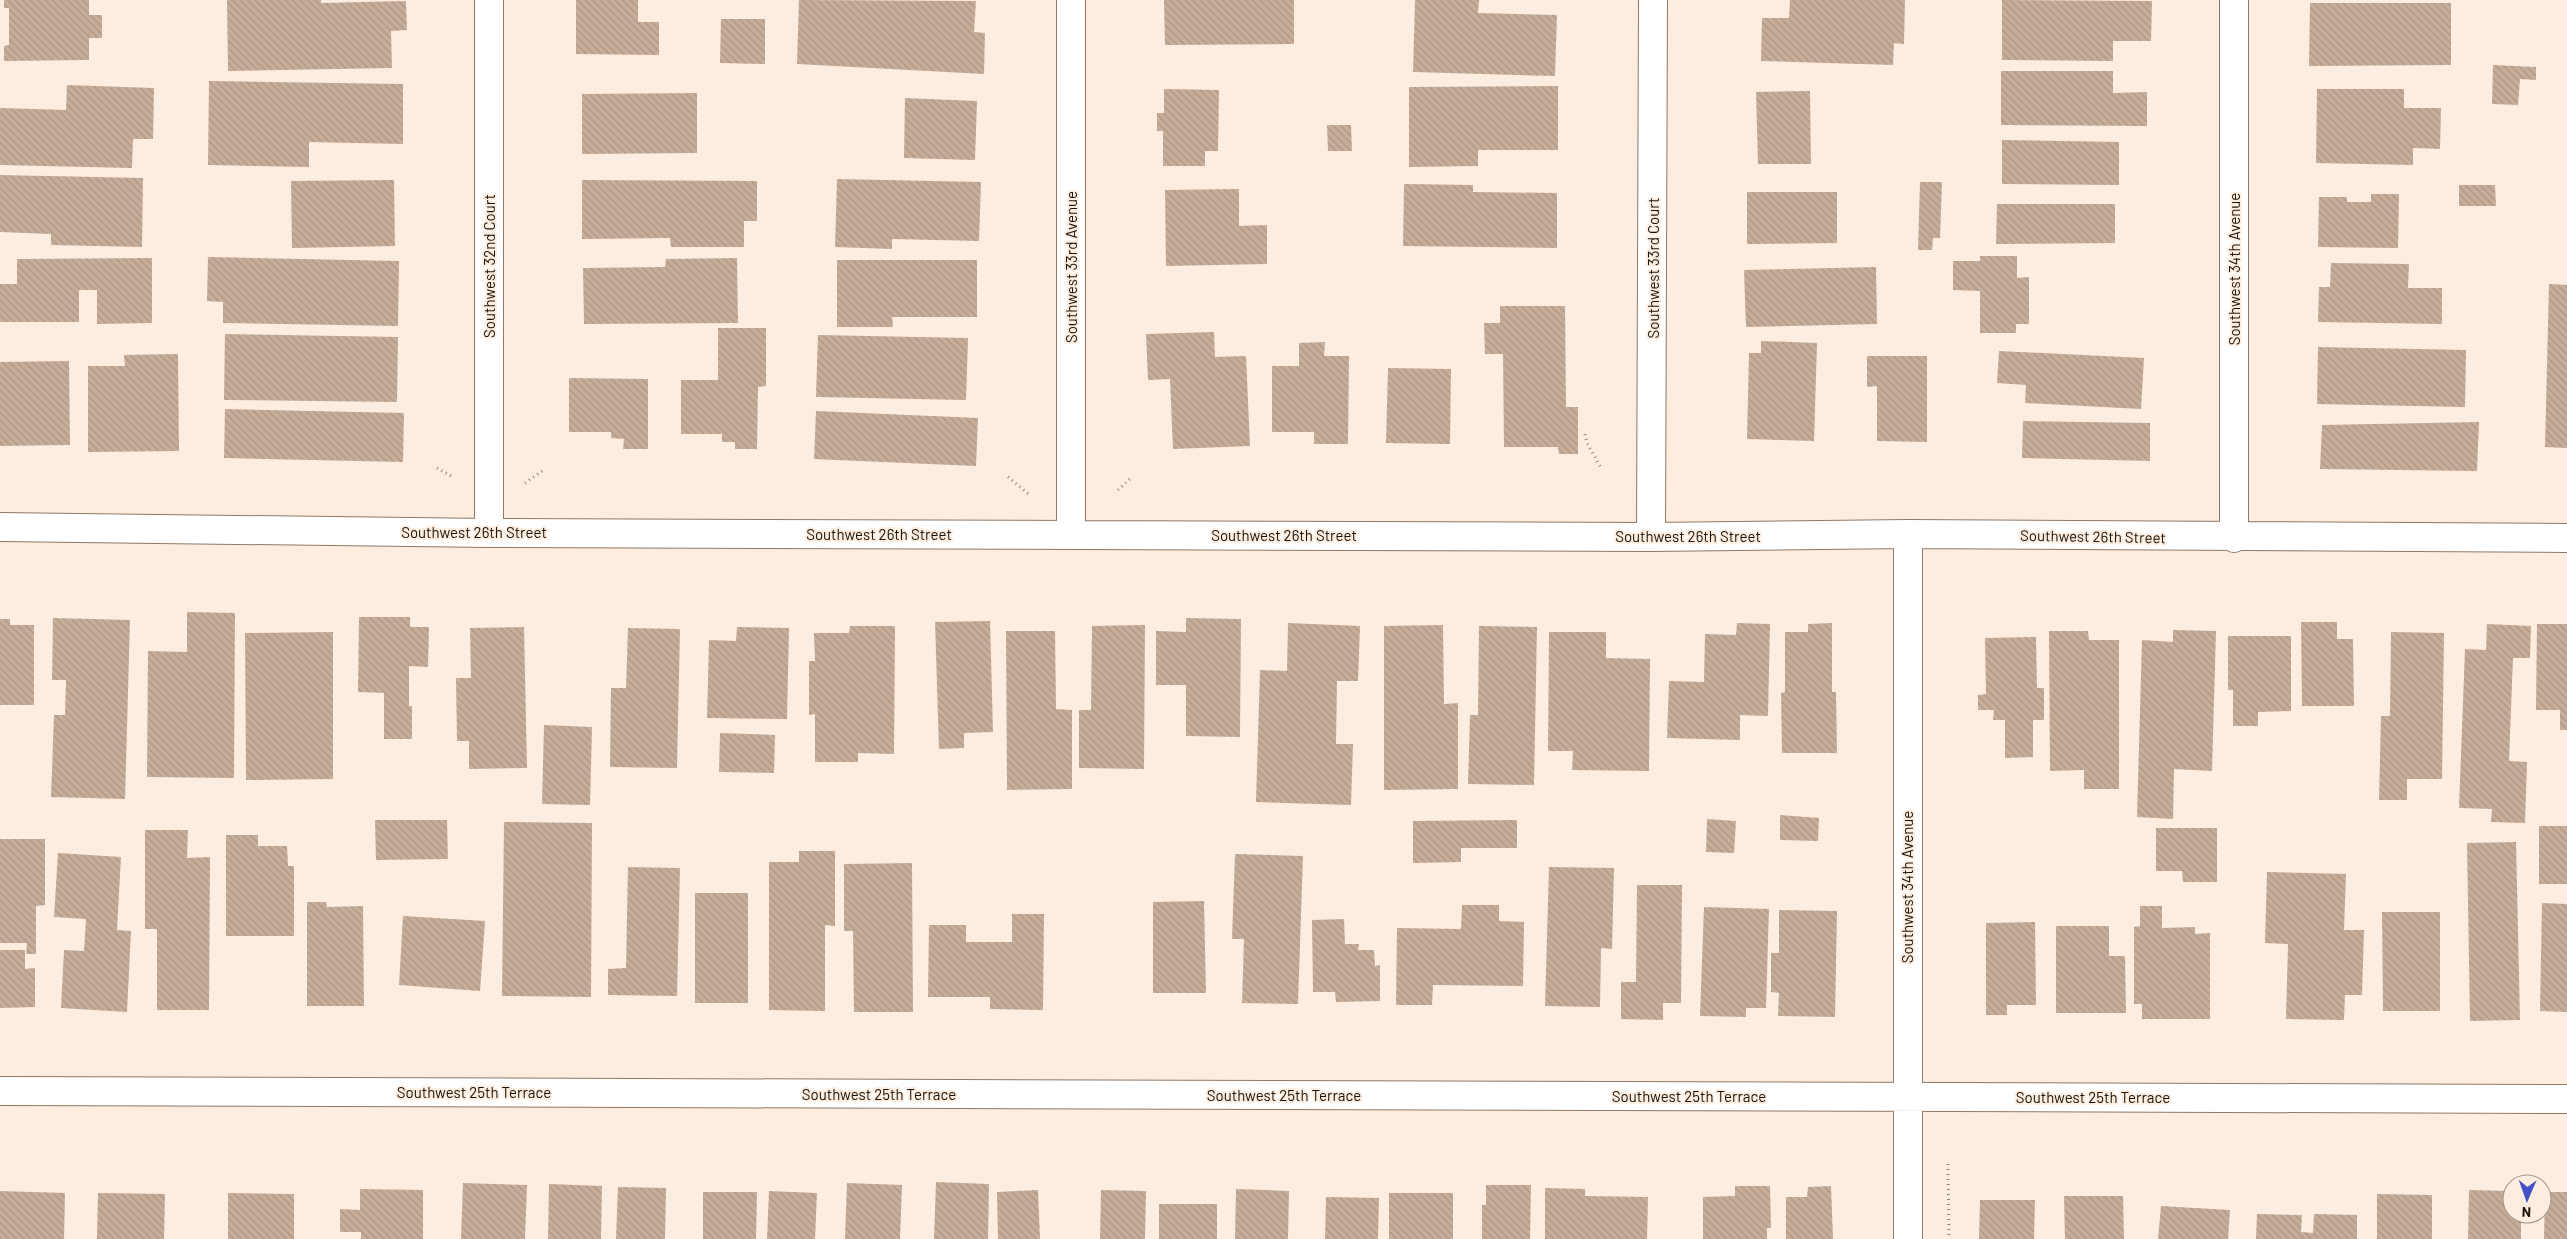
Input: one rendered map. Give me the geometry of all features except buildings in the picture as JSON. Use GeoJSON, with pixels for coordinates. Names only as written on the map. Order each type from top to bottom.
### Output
{"type":"FeatureCollection","features":[{"type":"Feature","properties":{"kind":"street","name":"Southwest 32nd Court"},"geometry":{"type":"LineString","coordinates":[[489,0],[489,533]]}},
{"type":"Feature","properties":{"kind":"street","name":"Southwest 33rd Avenue"},"geometry":{"type":"LineString","coordinates":[[1071,534],[1072,0]]}},
{"type":"Feature","properties":{"kind":"street","name":"Southwest 33rd Court"},"geometry":{"type":"LineString","coordinates":[[1652,0],[1652,536]]}},
{"type":"Feature","properties":{"kind":"street","name":"Southwest 34th Avenue"},"geometry":{"type":"LineString","coordinates":[[2234,0],[2234,538]]}},
{"type":"Feature","properties":{"kind":"street","name":"Southwest 26th Street"},"geometry":{"type":"LineString","coordinates":[[0,528],[489,533],[1652,536],[1908,534],[2234,538],[2567,538]]}},
{"type":"Feature","properties":{"kind":"street","name":"Southwest 34th Avenue"},"geometry":{"type":"LineString","coordinates":[[1908,534],[1908,1239]]}},
{"type":"Feature","properties":{"kind":"street","name":"Southwest 25th Terrace"},"geometry":{"type":"LineString","coordinates":[[0,1091],[2567,1099]]}},
{"type":"Feature","properties":{"kind":"path"},"geometry":{"type":"LineString","coordinates":[[1585,434],[1587,443],[1602,468]]}},
{"type":"Feature","properties":{"kind":"path"},"geometry":{"type":"LineString","coordinates":[[524,484],[545,469]]}},
{"type":"Feature","properties":{"kind":"path"},"geometry":{"type":"LineString","coordinates":[[1008,477],[1031,496]]}},
{"type":"Feature","properties":{"kind":"path"},"geometry":{"type":"LineString","coordinates":[[1118,490],[1132,477]]}},
{"type":"Feature","properties":{"kind":"path"},"geometry":{"type":"LineString","coordinates":[[1948,1164],[1949,1239]]}}]}
